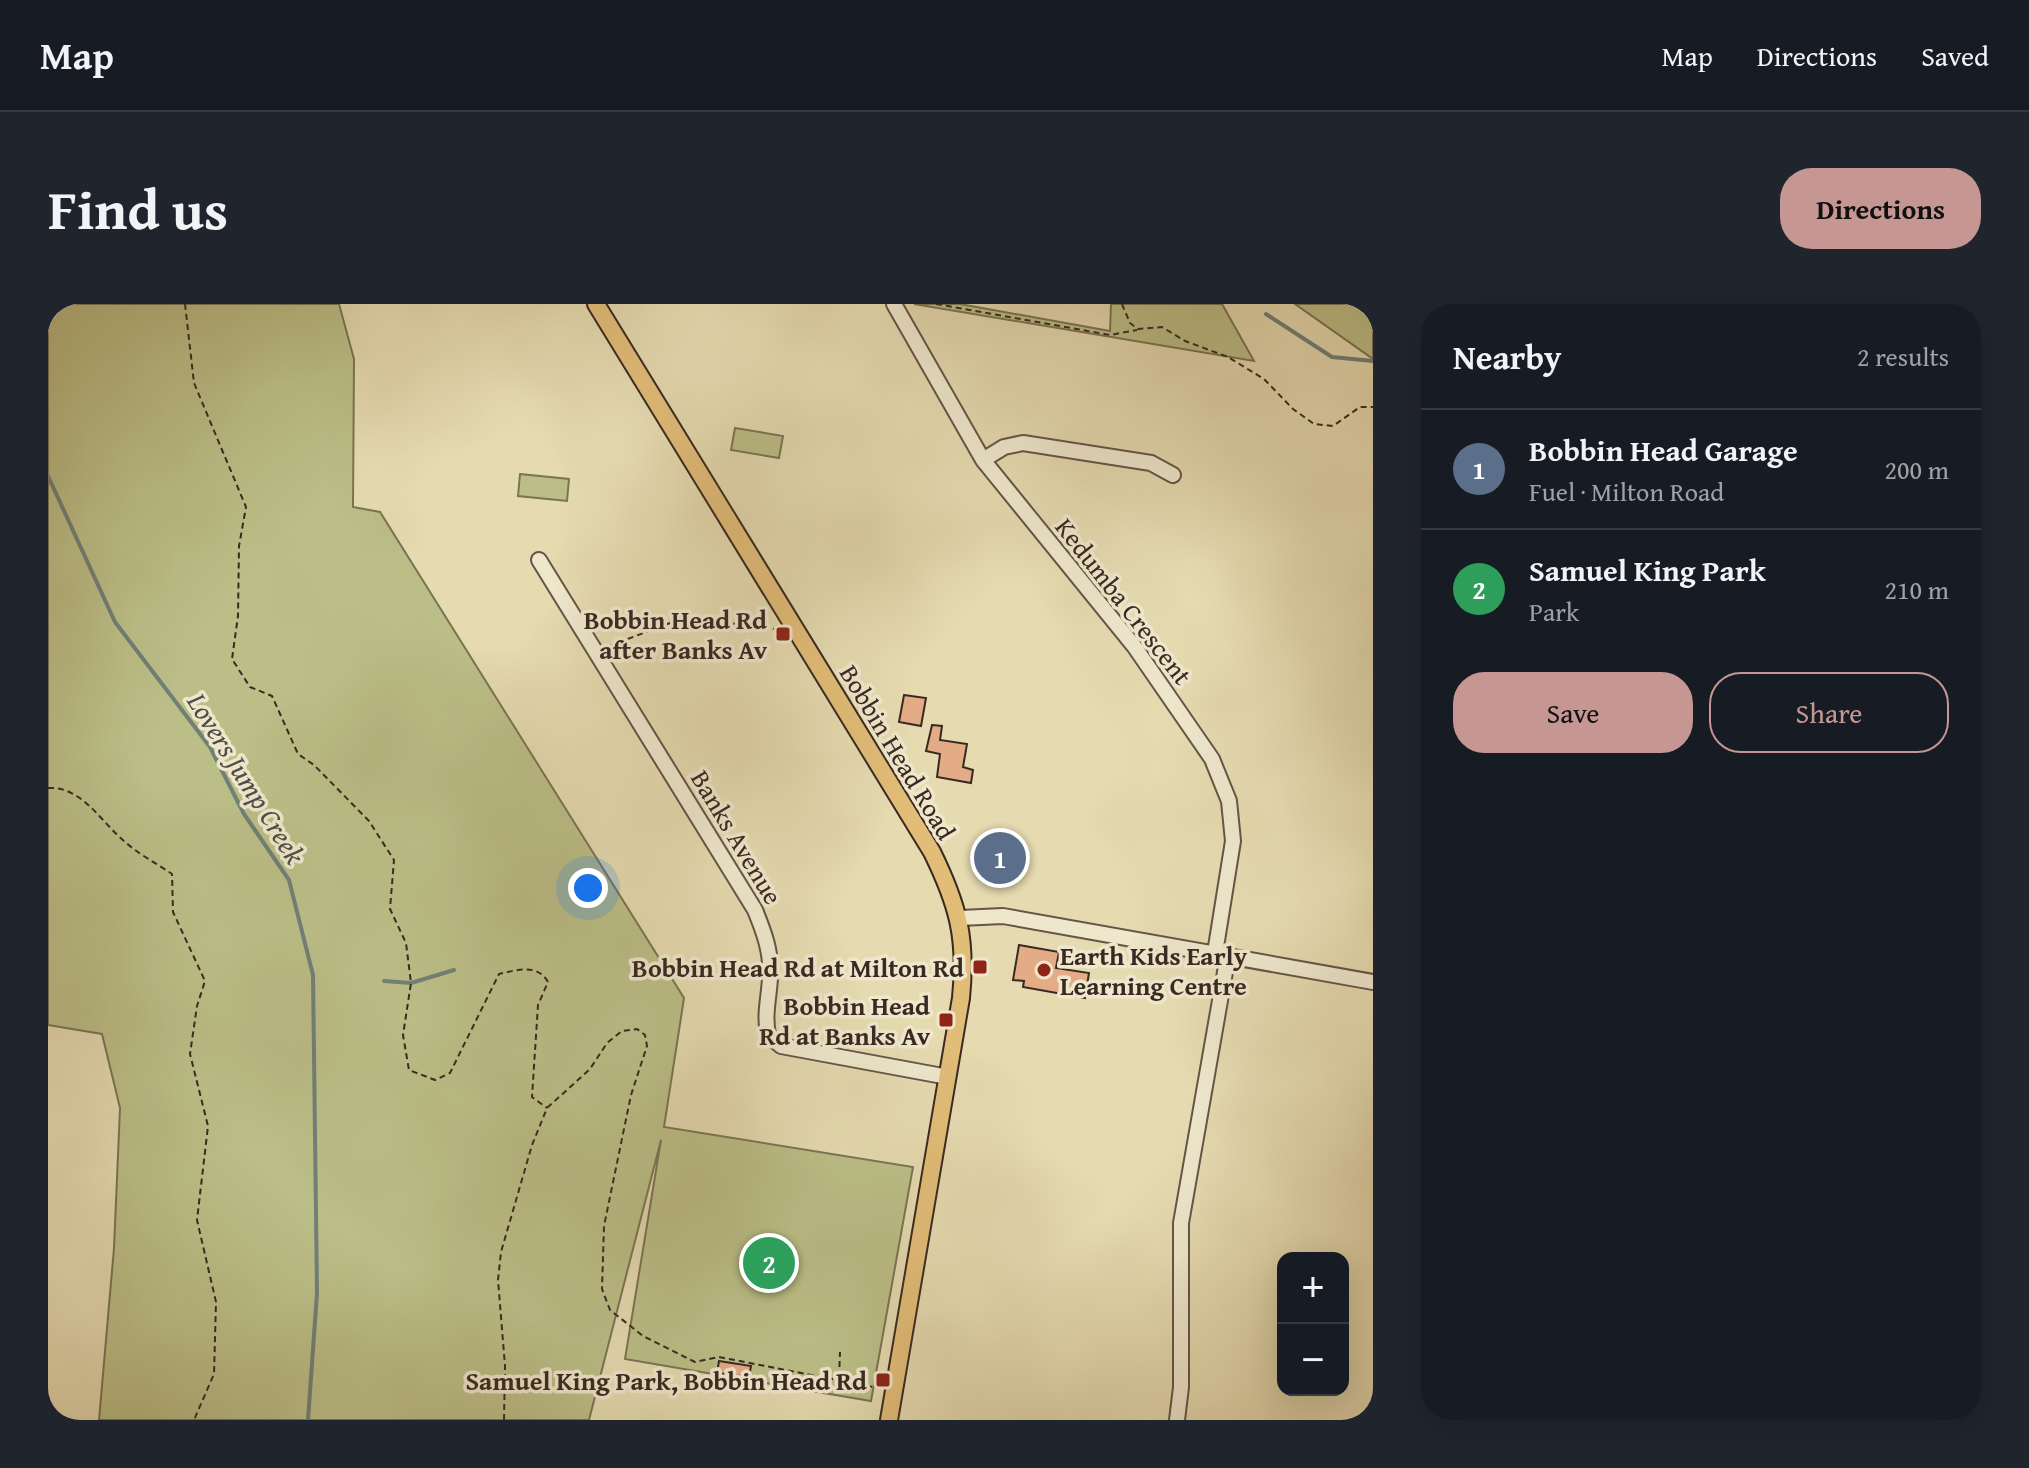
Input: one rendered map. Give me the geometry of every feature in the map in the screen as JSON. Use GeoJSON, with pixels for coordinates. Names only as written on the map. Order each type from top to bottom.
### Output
{"type":"FeatureCollection","features":[{"type":"Feature","properties":{"kind":"main road","name":"Bobbin Head Road"},"geometry":{"type":"LineString","coordinates":[[596,304],[932,852],[960,918],[964,968],[889,1420]]}},
{"type":"Feature","properties":{"kind":"street","name":"Kedumba Crescent"},"geometry":{"type":"LineString","coordinates":[[894,304],[983,460],[1134,646],[1212,759],[1224,784],[1233,841],[1222,954],[1181,1223],[1181,1387],[1177,1420]]}},
{"type":"Feature","properties":{"kind":"street"},"geometry":{"type":"LineString","coordinates":[[983,460],[1004,447],[1023,443],[1151,463],[1173,475]]}},
{"type":"Feature","properties":{"kind":"street","name":"Banks Avenue"},"geometry":{"type":"LineString","coordinates":[[539,560],[755,910],[768,943],[771,976],[765,1018],[768,1035],[781,1046],[948,1077]]}},
{"type":"Feature","properties":{"kind":"street"},"geometry":{"type":"LineString","coordinates":[[960,918],[1003,916],[1373,982]]}},
{"type":"Feature","properties":{"kind":"path"},"geometry":{"type":"LineString","coordinates":[[185,304],[194,383],[246,507],[245,529],[239,546],[238,616],[232,659],[250,687],[272,696],[298,754],[369,821],[394,860],[390,909],[406,943],[411,983],[403,1035],[409,1070],[435,1080],[450,1073],[499,974],[528,968],[544,975],[548,982],[538,1005],[532,1097],[547,1108]]}},
{"type":"Feature","properties":{"kind":"path"},"geometry":{"type":"LineString","coordinates":[[936,304],[1110,335],[1162,327],[1228,357],[1264,379],[1293,409],[1314,424],[1333,426],[1360,407],[1373,407]]}},
{"type":"Feature","properties":{"kind":"path"},"geometry":{"type":"LineString","coordinates":[[1122,304],[1130,323],[1138,329]]}},
{"type":"Feature","properties":{"kind":"path"},"geometry":{"type":"LineString","coordinates":[[597,651],[686,617],[774,629]]}},
{"type":"Feature","properties":{"kind":"path"},"geometry":{"type":"LineString","coordinates":[[48,788],[62,787],[87,804],[124,841],[172,874],[173,912],[205,981],[197,1006],[190,1054],[208,1126],[197,1220],[216,1302],[214,1374],[194,1420]]}},
{"type":"Feature","properties":{"kind":"path"},"geometry":{"type":"LineString","coordinates":[[504,1420],[505,1366],[498,1280],[501,1252],[532,1145],[547,1108],[590,1069],[607,1043],[622,1031],[637,1029],[645,1035],[647,1046],[631,1095],[604,1226],[602,1289],[610,1310],[643,1336],[695,1362],[719,1357],[894,1391]]}},
{"type":"Feature","properties":{"kind":"path"},"geometry":{"type":"LineString","coordinates":[[839,1378],[840,1352]]}},
{"type":"Feature","properties":{"kind":"green space"},"geometry":{"type":"Polygon","coordinates":[[[48,304],[339,304],[354,359],[353,507],[380,512],[684,998],[664,1127],[913,1167],[871,1401],[625,1359],[661,1140],[589,1420],[99,1420],[114,1248],[120,1108],[102,1034],[48,1025],[48,304]]]}},
{"type":"Feature","properties":{"kind":"green space"},"geometry":{"type":"Polygon","coordinates":[[[914,304],[960,304],[1110,331],[1111,304],[1222,304],[1254,361],[914,304]]]}},
{"type":"Feature","properties":{"kind":"green space"},"geometry":{"type":"Polygon","coordinates":[[[1295,304],[1373,304],[1373,359],[1295,304]]]}},
{"type":"Feature","properties":{"kind":"green space"},"geometry":{"type":"Polygon","coordinates":[[[735,428],[783,436],[779,458],[731,450],[735,428]]]}},
{"type":"Feature","properties":{"kind":"green space"},"geometry":{"type":"Polygon","coordinates":[[[520,474],[569,479],[567,501],[518,496],[520,474]]]}},
{"type":"Feature","properties":{"kind":"building"},"geometry":{"type":"Polygon","coordinates":[[[904,695],[926,698],[921,726],[899,722],[904,695]]]}},
{"type":"Feature","properties":{"kind":"building"},"geometry":{"type":"Polygon","coordinates":[[[932,725],[942,726],[940,740],[967,744],[963,767],[973,770],[971,783],[937,777],[940,754],[926,751],[932,725]]]}},
{"type":"Feature","properties":{"kind":"building"},"geometry":{"type":"Polygon","coordinates":[[[997,841],[1017,857],[992,885],[980,876],[989,864],[982,859],[997,841]]]}},
{"type":"Feature","properties":{"kind":"building","name":"Earth Kids Early Learning Centre"},"geometry":{"type":"Polygon","coordinates":[[[1019,945],[1059,952],[1056,968],[1089,973],[1085,998],[1023,987],[1024,981],[1013,980],[1019,945]]]}},
{"type":"Feature","properties":{"kind":"building"},"geometry":{"type":"Polygon","coordinates":[[[719,1361],[751,1366],[749,1377],[717,1373],[719,1361]]]}},
{"type":"Feature","properties":{"kind":"waterway"},"geometry":{"type":"LineString","coordinates":[[1266,314],[1332,357],[1373,361]]}},
{"type":"Feature","properties":{"kind":"waterway","name":"Lovers Jump Creek"},"geometry":{"type":"LineString","coordinates":[[48,476],[115,622],[210,747],[244,814],[289,880],[313,975],[317,1293],[308,1420]]}},
{"type":"Feature","properties":{"kind":"waterway"},"geometry":{"type":"LineString","coordinates":[[384,981],[411,983],[454,970]]}},
{"type":"Feature","properties":{"kind":"place","name":"Bobbin Head Rd after Banks Av"},"geometry":{"type":"Point","coordinates":[783,634]}},
{"type":"Feature","properties":{"kind":"place","name":"Bobbin Head Garage"},"geometry":{"type":"Point","coordinates":[1000,858]}},
{"type":"Feature","properties":{"kind":"place","name":"Bobbin Head Rd at Milton Rd"},"geometry":{"type":"Point","coordinates":[980,967]}},
{"type":"Feature","properties":{"kind":"place","name":"Earth Kids Early Learning Centre"},"geometry":{"type":"Point","coordinates":[1044,970]}},
{"type":"Feature","properties":{"kind":"place","name":"Bobbin Head Rd at Banks Av"},"geometry":{"type":"Point","coordinates":[946,1020]}},
{"type":"Feature","properties":{"kind":"place","name":"Samuel King Park"},"geometry":{"type":"Point","coordinates":[769,1263]}},
{"type":"Feature","properties":{"kind":"place","name":"Samuel King Park, Bobbin Head Rd"},"geometry":{"type":"Point","coordinates":[883,1380]}}]}
